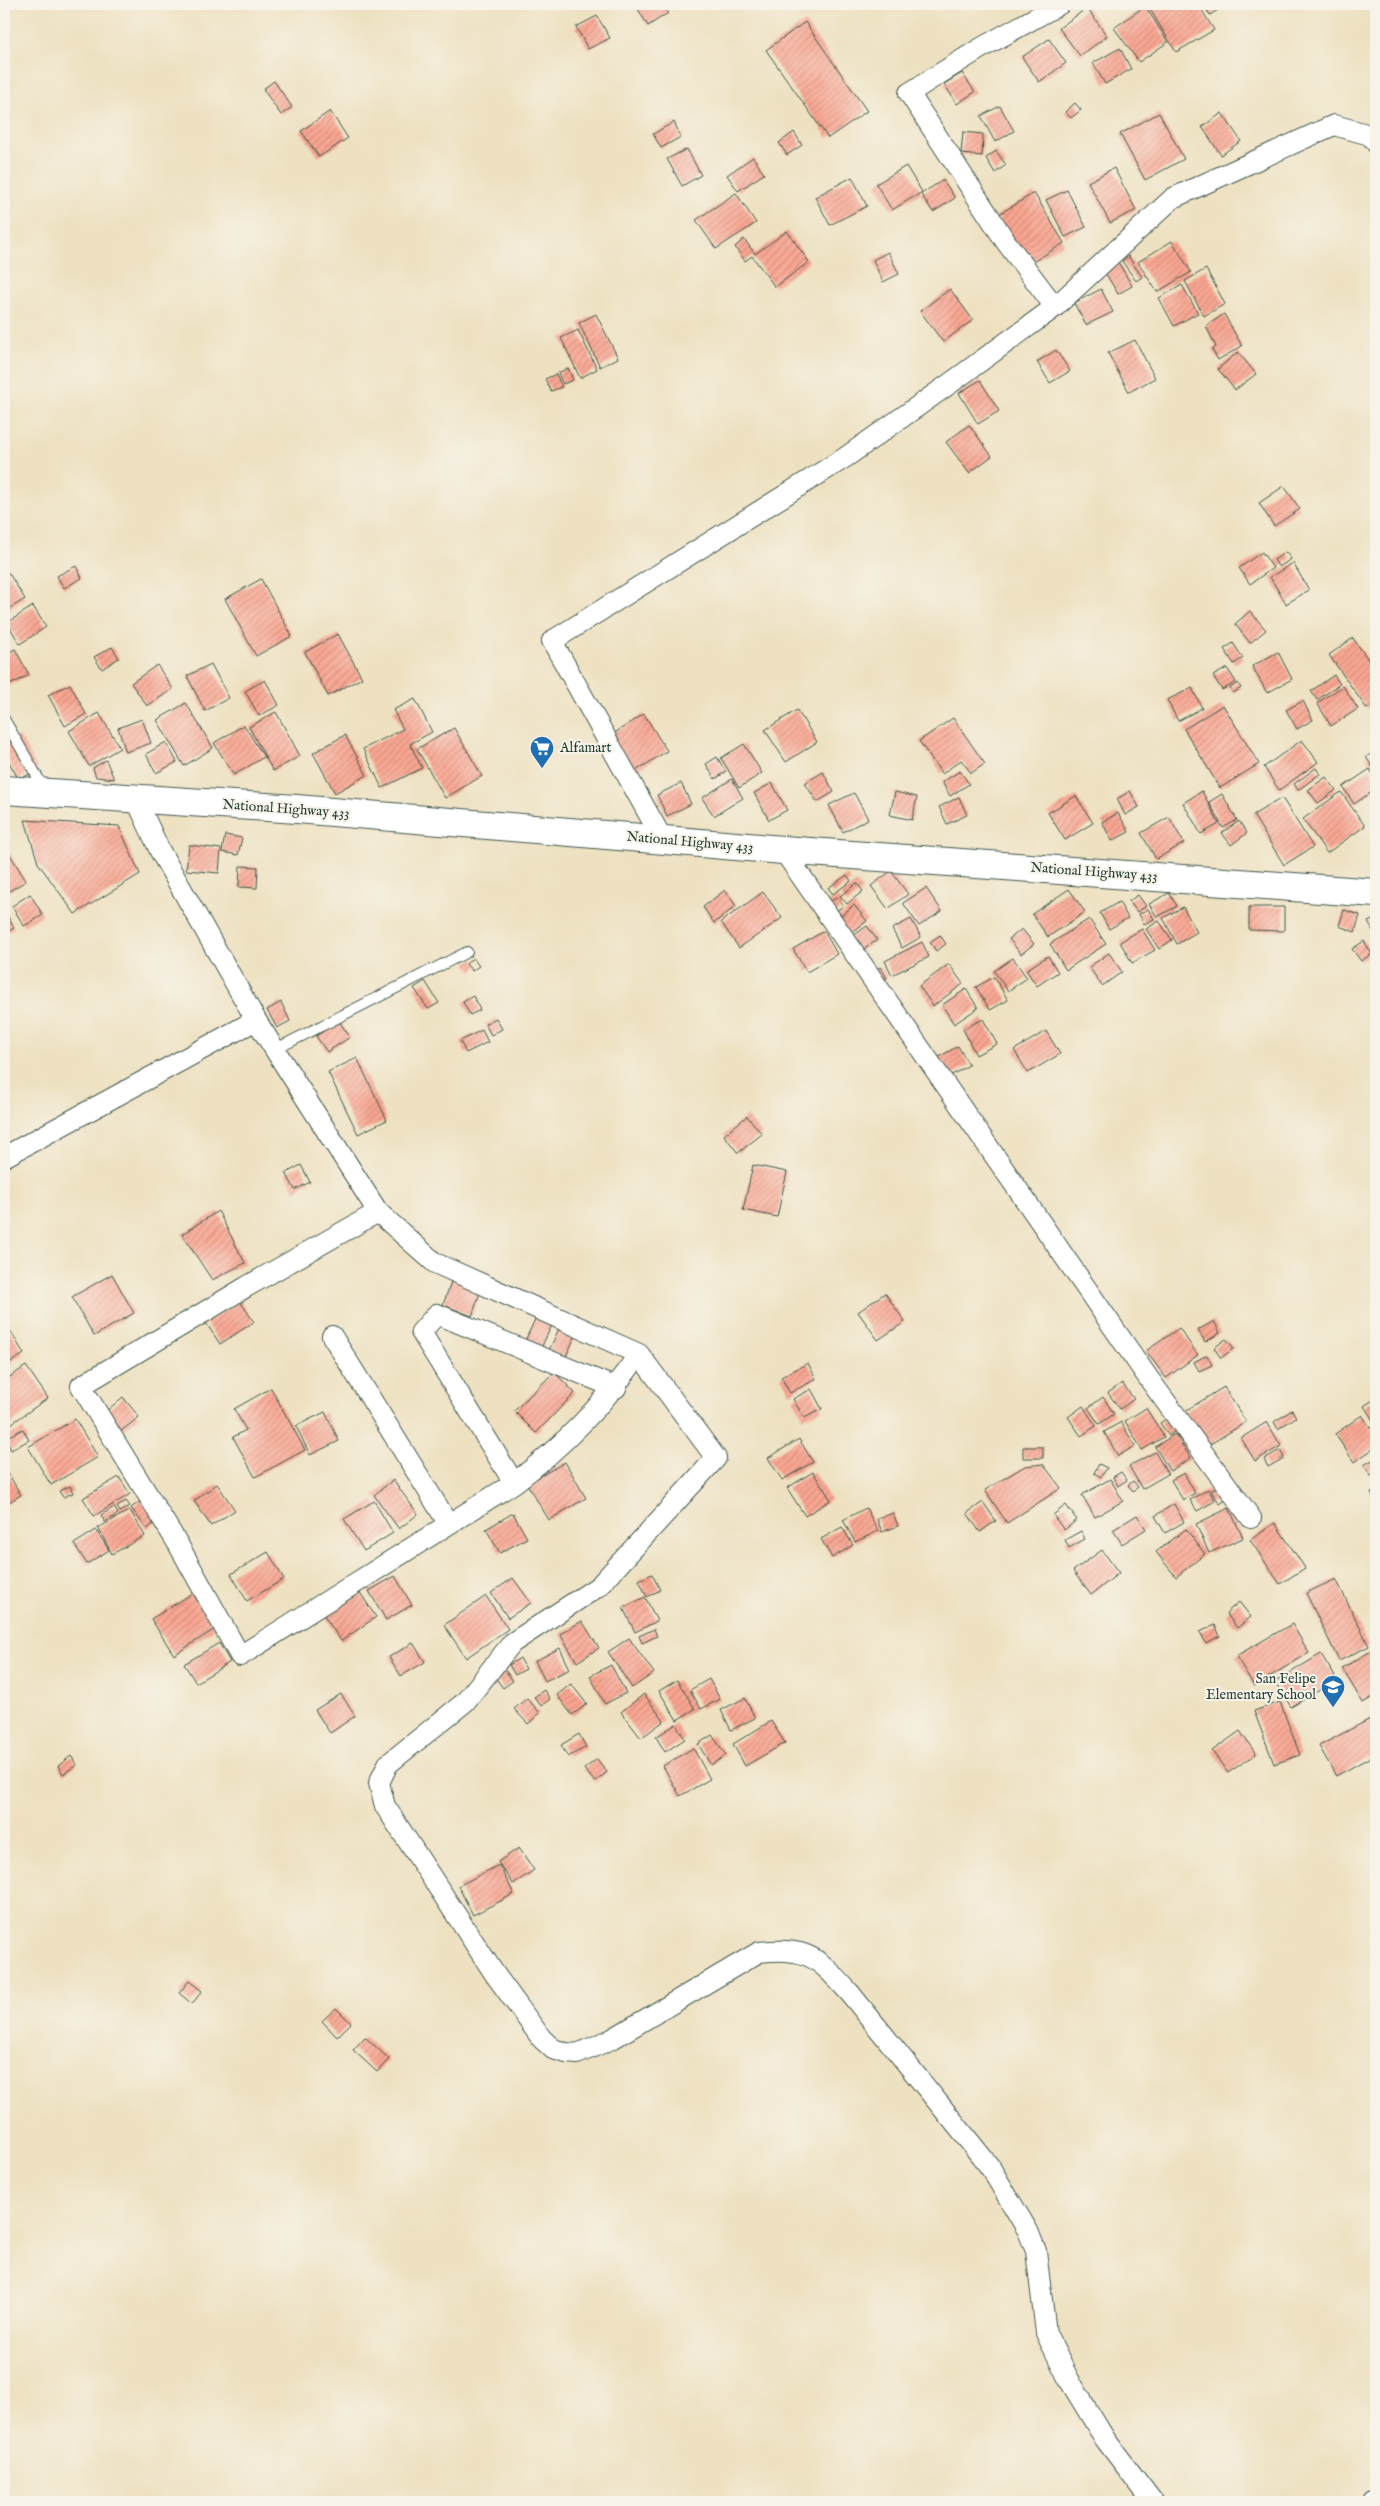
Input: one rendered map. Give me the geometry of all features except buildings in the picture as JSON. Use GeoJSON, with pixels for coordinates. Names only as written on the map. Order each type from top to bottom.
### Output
{"type":"FeatureCollection","features":[{"type":"Feature","properties":{"kind":"main road","name":"National Highway 433"},"geometry":{"type":"LineString","coordinates":[[4,790],[297,809],[783,850],[1376,893]]}},
{"type":"Feature","properties":{"kind":"street"},"geometry":{"type":"LineString","coordinates":[[1055,307],[1006,242],[909,93],[981,48],[1060,4]]}},
{"type":"Feature","properties":{"kind":"street"},"geometry":{"type":"LineString","coordinates":[[663,840],[552,641],[846,457],[1055,307],[1173,198],[1334,125],[1370,135],[1376,143]]}},
{"type":"Feature","properties":{"kind":"street"},"geometry":{"type":"LineString","coordinates":[[136,799],[160,850],[256,1020],[378,1212],[435,1263],[639,1354],[716,1458],[599,1586],[512,1644],[464,1702],[388,1764],[379,1783],[385,1806],[494,1973],[542,2039],[553,2049],[577,2054],[612,2040],[758,1952],[784,1949],[804,1952],[827,1968],[849,1992],[990,2167],[1028,2231],[1036,2251],[1046,2333],[1068,2378],[1105,2439],[1153,2502]]}},
{"type":"Feature","properties":{"kind":"street"},"geometry":{"type":"LineString","coordinates":[[783,850],[1149,1379],[1251,1518]]}},
{"type":"Feature","properties":{"kind":"street"},"geometry":{"type":"LineString","coordinates":[[4,1158],[256,1020]]}},
{"type":"Feature","properties":{"kind":"street"},"geometry":{"type":"LineString","coordinates":[[378,1212],[246,1286],[81,1386],[178,1544],[240,1656],[514,1483],[544,1461],[616,1388],[639,1354]]}},
{"type":"Feature","properties":{"kind":"street"},"geometry":{"type":"LineString","coordinates":[[514,1483],[421,1332],[437,1314],[616,1388]]}},
{"type":"Feature","properties":{"kind":"street"},"geometry":{"type":"LineString","coordinates":[[332,1336],[448,1523]]}},
{"type":"Feature","properties":{"kind":"street"},"geometry":{"type":"LineString","coordinates":[[1372,2502],[1376,2501]]}},
{"type":"Feature","properties":{"kind":"lane"},"geometry":{"type":"LineString","coordinates":[[4,719],[47,793]]}},
{"type":"Feature","properties":{"kind":"lane"},"geometry":{"type":"LineString","coordinates":[[274,1050],[467,952]]}},
{"type":"Feature","properties":{"kind":"place","name":"Alfamart"},"geometry":{"type":"Point","coordinates":[542,769]}},
{"type":"Feature","properties":{"kind":"place","name":"San Felipe Elementary School"},"geometry":{"type":"Point","coordinates":[1333,1708]}}]}
